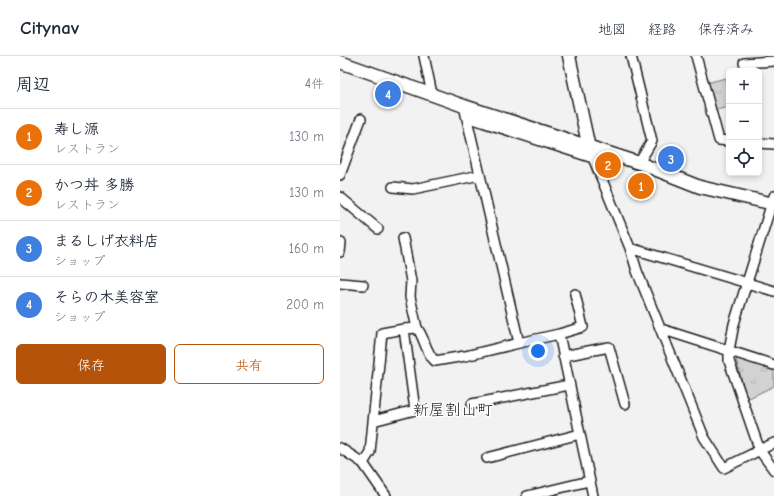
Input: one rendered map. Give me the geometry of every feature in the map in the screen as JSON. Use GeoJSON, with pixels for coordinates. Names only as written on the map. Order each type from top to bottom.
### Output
{"type":"FeatureCollection","features":[{"type":"Feature","properties":{"kind":"street"},"geometry":{"type":"LineString","coordinates":[[424,56],[432,94]]}},
{"type":"Feature","properties":{"kind":"street"},"geometry":{"type":"LineString","coordinates":[[569,56],[591,153],[704,437],[724,468],[774,443]]}},
{"type":"Feature","properties":{"kind":"street"},"geometry":{"type":"LineString","coordinates":[[631,56],[652,141],[640,163]]}},
{"type":"Feature","properties":{"kind":"street"},"geometry":{"type":"LineString","coordinates":[[696,56],[719,140],[726,141]]}},
{"type":"Feature","properties":{"kind":"street"},"geometry":{"type":"LineString","coordinates":[[744,63],[774,61]]}},
{"type":"Feature","properties":{"kind":"street"},"geometry":{"type":"LineString","coordinates":[[340,62],[432,94],[465,112],[591,153],[640,163],[700,187],[773,202],[734,324],[729,350],[729,361],[760,451],[774,470]]}},
{"type":"Feature","properties":{"kind":"street"},"geometry":{"type":"LineString","coordinates":[[465,112],[519,343]]}},
{"type":"Feature","properties":{"kind":"street"},"geometry":{"type":"LineString","coordinates":[[340,175],[361,119]]}},
{"type":"Feature","properties":{"kind":"street"},"geometry":{"type":"LineString","coordinates":[[762,143],[774,144]]}},
{"type":"Feature","properties":{"kind":"street"},"geometry":{"type":"LineString","coordinates":[[393,188],[412,189],[480,175]]}},
{"type":"Feature","properties":{"kind":"street"},"geometry":{"type":"LineString","coordinates":[[340,197],[378,230]]}},
{"type":"Feature","properties":{"kind":"street"},"geometry":{"type":"LineString","coordinates":[[403,238],[411,281],[410,297],[417,328],[421,332],[430,356],[435,361],[464,356],[583,327],[575,294]]}},
{"type":"Feature","properties":{"kind":"street"},"geometry":{"type":"LineString","coordinates":[[630,248],[774,291]]}},
{"type":"Feature","properties":{"kind":"street"},"geometry":{"type":"LineString","coordinates":[[340,283],[363,285]]}},
{"type":"Feature","properties":{"kind":"street"},"geometry":{"type":"LineString","coordinates":[[363,463],[370,452],[382,334],[404,329],[417,328]]}},
{"type":"Feature","properties":{"kind":"street"},"geometry":{"type":"LineString","coordinates":[[373,421],[415,410],[404,329]]}},
{"type":"Feature","properties":{"kind":"street"},"geometry":{"type":"LineString","coordinates":[[661,329],[729,350],[774,366]]}},
{"type":"Feature","properties":{"kind":"street"},"geometry":{"type":"LineString","coordinates":[[559,334],[592,496]]}},
{"type":"Feature","properties":{"kind":"street"},"geometry":{"type":"LineString","coordinates":[[563,356],[609,347],[625,404]]}},
{"type":"Feature","properties":{"kind":"street"},"geometry":{"type":"LineString","coordinates":[[472,404],[569,384]]}},
{"type":"Feature","properties":{"kind":"street"},"geometry":{"type":"LineString","coordinates":[[488,458],[580,434]]}},
{"type":"Feature","properties":{"kind":"street"},"geometry":{"type":"LineString","coordinates":[[340,448],[363,463],[386,496]]}},
{"type":"Feature","properties":{"kind":"street"},"geometry":{"type":"LineString","coordinates":[[528,496],[589,481]]}},
{"type":"Feature","properties":{"kind":"green space"},"geometry":{"type":"Polygon","coordinates":[[[726,78],[726,108],[712,111],[706,83],[726,78]]]}},
{"type":"Feature","properties":{"kind":"green space"},"geometry":{"type":"Polygon","coordinates":[[[739,357],[774,370],[774,386],[747,399],[736,360],[739,357]]]}},
{"type":"Feature","properties":{"kind":"place","name":"そらの木美容室"},"geometry":{"type":"Point","coordinates":[388,94]}},
{"type":"Feature","properties":{"kind":"place","name":"まるしげ衣料店"},"geometry":{"type":"Point","coordinates":[671,159]}},
{"type":"Feature","properties":{"kind":"place","name":"かつ丼 多勝"},"geometry":{"type":"Point","coordinates":[608,165]}},
{"type":"Feature","properties":{"kind":"place","name":"寿し源"},"geometry":{"type":"Point","coordinates":[641,186]}},
{"type":"Feature","properties":{"kind":"district","name":"新屋割山町"},"geometry":{"type":"Point","coordinates":[453,410]}}]}
